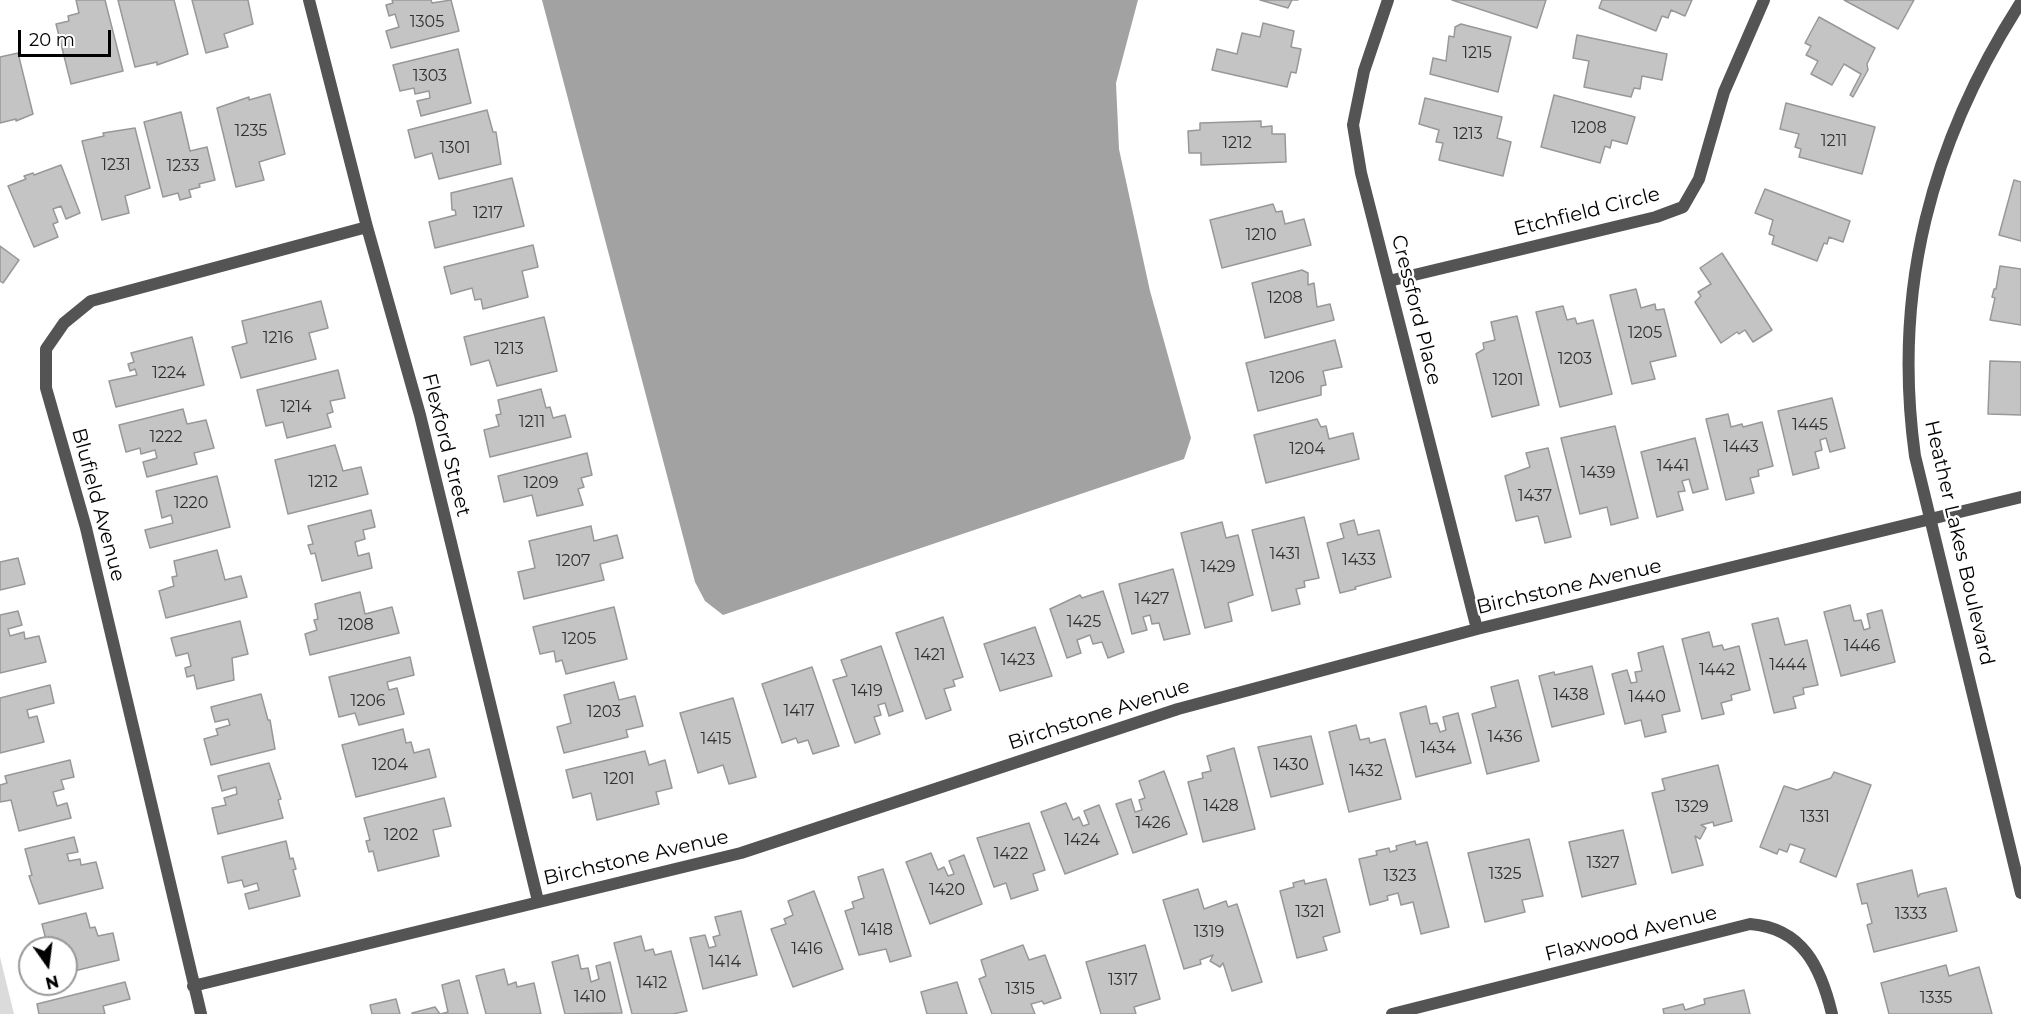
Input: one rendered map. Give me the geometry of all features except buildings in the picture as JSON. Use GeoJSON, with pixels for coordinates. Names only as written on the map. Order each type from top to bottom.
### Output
{"type":"FeatureCollection","features":[{"type":"Feature","properties":{"kind":"street","name":"Flexford Street"},"geometry":{"type":"LineString","coordinates":[[309,0],[367,227],[420,415],[538,901]]}},
{"type":"Feature","properties":{"kind":"street","name":"Cressford Place"},"geometry":{"type":"LineString","coordinates":[[1388,0],[1364,71],[1353,125],[1361,173],[1478,629]]}},
{"type":"Feature","properties":{"kind":"street","name":"Etchfield Circle"},"geometry":{"type":"LineString","coordinates":[[1389,281],[1645,220],[1683,207],[1699,179],[1724,92],[1764,0]]}},
{"type":"Feature","properties":{"kind":"street","name":"Heather Lakes Boulevard"},"geometry":{"type":"LineString","coordinates":[[2021,2],[1990,51],[1946,149],[1925,217],[1913,272],[1908,330],[1910,422],[1915,456],[2017,864],[2021,893]]}},
{"type":"Feature","properties":{"kind":"street","name":"Blufield Avenue"},"geometry":{"type":"LineString","coordinates":[[201,1014],[86,528],[46,388],[46,349],[64,323],[91,301],[367,227]]}},
{"type":"Feature","properties":{"kind":"street","name":"Birchstone Avenue"},"geometry":{"type":"LineString","coordinates":[[193,986],[741,853],[1178,709],[1478,629],[1932,521],[2021,497]]}},
{"type":"Feature","properties":{"kind":"street","name":"Flaxwood Avenue"},"geometry":{"type":"LineString","coordinates":[[1392,1014],[1750,924],[1771,926],[1795,941],[1813,960],[1824,981],[1832,1014]]}},
{"type":"Feature","properties":{"kind":"shaded area"},"geometry":{"type":"Polygon","coordinates":[[[542,0],[1138,0],[1116,83],[1119,149],[1150,291],[1191,438],[1184,459],[723,615],[705,601],[695,582],[542,0]]]}},
{"type":"Feature","properties":{"kind":"shaded area"},"geometry":{"type":"Polygon","coordinates":[[[0,957],[14,1014],[0,1014],[0,957]]]}}]}
